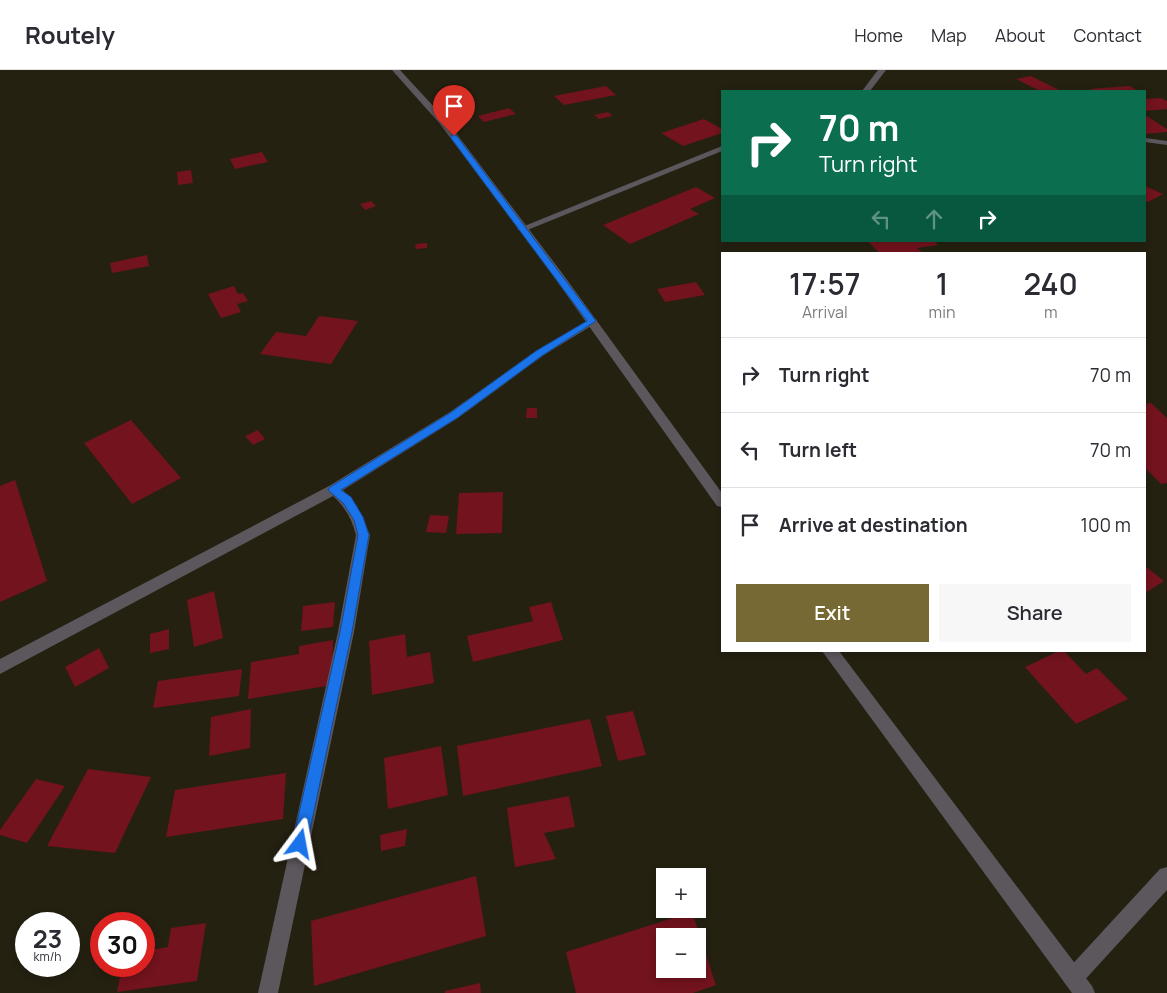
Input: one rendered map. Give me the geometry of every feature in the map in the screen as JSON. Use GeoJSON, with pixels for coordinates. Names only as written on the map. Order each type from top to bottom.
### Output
{"type":"FeatureCollection","features":[{"type":"Feature","properties":{"kind":"street"},"geometry":{"type":"LineString","coordinates":[[396,70],[443,122],[592,321],[721,501]]}},
{"type":"Feature","properties":{"kind":"street"},"geometry":{"type":"LineString","coordinates":[[867,90],[882,70]]}},
{"type":"Feature","properties":{"kind":"street"},"geometry":{"type":"LineString","coordinates":[[1146,140],[1167,143]]}},
{"type":"Feature","properties":{"kind":"street"},"geometry":{"type":"LineString","coordinates":[[522,229],[721,148]]}},
{"type":"Feature","properties":{"kind":"street"},"geometry":{"type":"LineString","coordinates":[[0,667],[334,490],[454,415],[540,353],[592,321]]}},
{"type":"Feature","properties":{"kind":"street"},"geometry":{"type":"LineString","coordinates":[[268,993],[346,632],[363,535],[360,520],[347,500],[334,490]]}},
{"type":"Feature","properties":{"kind":"street"},"geometry":{"type":"LineString","coordinates":[[831,652],[1079,985],[1167,876]]}},
{"type":"Feature","properties":{"kind":"building"},"geometry":{"type":"Polygon","coordinates":[[[1031,76],[1059,90],[1038,90],[1016,79],[1031,76]]]}},
{"type":"Feature","properties":{"kind":"building"},"geometry":{"type":"Polygon","coordinates":[[[606,86],[616,95],[564,105],[554,96],[606,86]]]}},
{"type":"Feature","properties":{"kind":"building"},"geometry":{"type":"Polygon","coordinates":[[[1130,86],[1136,90],[1092,90],[1090,89],[1130,86]]]}},
{"type":"Feature","properties":{"kind":"building"},"geometry":{"type":"Polygon","coordinates":[[[1162,98],[1167,101],[1167,109],[1146,111],[1146,99],[1162,98]]]}},
{"type":"Feature","properties":{"kind":"building"},"geometry":{"type":"Polygon","coordinates":[[[509,108],[516,114],[484,122],[478,116],[509,108]]]}},
{"type":"Feature","properties":{"kind":"building"},"geometry":{"type":"Polygon","coordinates":[[[608,112],[612,116],[599,119],[594,115],[608,112]]]}},
{"type":"Feature","properties":{"kind":"building"},"geometry":{"type":"Polygon","coordinates":[[[1146,116],[1167,129],[1167,132],[1146,134],[1146,116]]]}},
{"type":"Feature","properties":{"kind":"building"},"geometry":{"type":"Polygon","coordinates":[[[704,119],[721,128],[721,133],[683,146],[661,133],[704,119]]]}},
{"type":"Feature","properties":{"kind":"building"},"geometry":{"type":"Polygon","coordinates":[[[262,152],[268,162],[235,169],[230,159],[262,152]]]}},
{"type":"Feature","properties":{"kind":"building"},"geometry":{"type":"Polygon","coordinates":[[[191,170],[193,183],[178,185],[177,172],[191,170]]]}},
{"type":"Feature","properties":{"kind":"building"},"geometry":{"type":"Polygon","coordinates":[[[1146,186],[1163,194],[1146,201],[1146,186]]]}},
{"type":"Feature","properties":{"kind":"building"},"geometry":{"type":"Polygon","coordinates":[[[696,187],[715,198],[690,209],[699,214],[630,244],[603,225],[696,187]]]}},
{"type":"Feature","properties":{"kind":"building"},"geometry":{"type":"Polygon","coordinates":[[[371,201],[376,206],[365,210],[360,204],[371,201]]]}},
{"type":"Feature","properties":{"kind":"building"},"geometry":{"type":"Polygon","coordinates":[[[869,242],[935,242],[938,245],[917,248],[922,252],[878,252],[869,242]]]}},
{"type":"Feature","properties":{"kind":"building"},"geometry":{"type":"Polygon","coordinates":[[[427,243],[427,248],[416,249],[415,244],[427,243]]]}},
{"type":"Feature","properties":{"kind":"building"},"geometry":{"type":"Polygon","coordinates":[[[147,255],[149,266],[112,273],[110,263],[147,255]]]}},
{"type":"Feature","properties":{"kind":"building"},"geometry":{"type":"Polygon","coordinates":[[[696,282],[705,295],[665,302],[657,289],[696,282]]]}},
{"type":"Feature","properties":{"kind":"building"},"geometry":{"type":"Polygon","coordinates":[[[234,286],[238,294],[243,293],[248,301],[237,304],[241,312],[221,318],[208,294],[234,286]]]}},
{"type":"Feature","properties":{"kind":"building"},"geometry":{"type":"Polygon","coordinates":[[[319,316],[358,321],[331,364],[260,354],[276,332],[306,336],[319,316]]]}},
{"type":"Feature","properties":{"kind":"building"},"geometry":{"type":"Polygon","coordinates":[[[1151,403],[1167,418],[1167,483],[1161,484],[1146,469],[1146,404],[1151,403]]]}},
{"type":"Feature","properties":{"kind":"building"},"geometry":{"type":"Polygon","coordinates":[[[527,408],[537,408],[537,418],[526,418],[527,408]]]}},
{"type":"Feature","properties":{"kind":"building"},"geometry":{"type":"Polygon","coordinates":[[[131,420],[181,478],[132,504],[84,443],[131,420]]]}},
{"type":"Feature","properties":{"kind":"building"},"geometry":{"type":"Polygon","coordinates":[[[258,430],[265,439],[253,445],[245,436],[258,430]]]}},
{"type":"Feature","properties":{"kind":"building"},"geometry":{"type":"Polygon","coordinates":[[[15,480],[47,581],[0,602],[0,486],[15,480]]]}},
{"type":"Feature","properties":{"kind":"building"},"geometry":{"type":"Polygon","coordinates":[[[503,492],[502,533],[456,534],[459,493],[503,492]]]}},
{"type":"Feature","properties":{"kind":"building"},"geometry":{"type":"Polygon","coordinates":[[[430,515],[449,516],[446,533],[426,532],[430,515]]]}},
{"type":"Feature","properties":{"kind":"building"},"geometry":{"type":"Polygon","coordinates":[[[1146,567],[1164,581],[1146,592],[1146,567]]]}},
{"type":"Feature","properties":{"kind":"building"},"geometry":{"type":"Polygon","coordinates":[[[214,591],[223,638],[194,647],[187,600],[214,591]]]}},
{"type":"Feature","properties":{"kind":"building"},"geometry":{"type":"Polygon","coordinates":[[[335,602],[333,627],[301,631],[303,606],[335,602]]]}},
{"type":"Feature","properties":{"kind":"building"},"geometry":{"type":"Polygon","coordinates":[[[551,602],[563,640],[473,662],[467,636],[533,621],[529,607],[551,602]]]}},
{"type":"Feature","properties":{"kind":"building"},"geometry":{"type":"Polygon","coordinates":[[[169,629],[169,649],[150,653],[150,634],[169,629]]]}},
{"type":"Feature","properties":{"kind":"building"},"geometry":{"type":"Polygon","coordinates":[[[405,634],[407,657],[430,652],[434,683],[372,695],[369,641],[405,634]]]}},
{"type":"Feature","properties":{"kind":"building"},"geometry":{"type":"Polygon","coordinates":[[[333,640],[332,685],[248,699],[251,662],[299,654],[299,646],[333,640]]]}},
{"type":"Feature","properties":{"kind":"building"},"geometry":{"type":"Polygon","coordinates":[[[99,648],[109,668],[75,687],[65,667],[99,648]]]}},
{"type":"Feature","properties":{"kind":"building"},"geometry":{"type":"Polygon","coordinates":[[[1057,652],[1065,652],[1086,674],[1097,668],[1128,699],[1076,724],[1025,667],[1057,652]]]}},
{"type":"Feature","properties":{"kind":"building"},"geometry":{"type":"Polygon","coordinates":[[[242,669],[239,696],[153,708],[158,681],[242,669]]]}},
{"type":"Feature","properties":{"kind":"building"},"geometry":{"type":"Polygon","coordinates":[[[251,709],[250,748],[209,756],[211,717],[251,709]]]}},
{"type":"Feature","properties":{"kind":"building"},"geometry":{"type":"Polygon","coordinates":[[[633,711],[646,755],[618,761],[606,716],[633,711]]]}},
{"type":"Feature","properties":{"kind":"building"},"geometry":{"type":"Polygon","coordinates":[[[590,719],[602,766],[463,796],[457,746],[590,719]]]}},
{"type":"Feature","properties":{"kind":"building"},"geometry":{"type":"Polygon","coordinates":[[[441,746],[448,795],[388,809],[384,758],[441,746]]]}},
{"type":"Feature","properties":{"kind":"building"},"geometry":{"type":"Polygon","coordinates":[[[88,769],[151,777],[115,853],[47,846],[88,769]]]}},
{"type":"Feature","properties":{"kind":"building"},"geometry":{"type":"Polygon","coordinates":[[[286,773],[283,819],[166,837],[175,790],[286,773]]]}},
{"type":"Feature","properties":{"kind":"building"},"geometry":{"type":"Polygon","coordinates":[[[36,779],[65,786],[27,843],[0,835],[0,830],[36,779]]]}},
{"type":"Feature","properties":{"kind":"building"},"geometry":{"type":"Polygon","coordinates":[[[569,796],[575,827],[544,833],[556,859],[515,867],[507,808],[569,796]]]}},
{"type":"Feature","properties":{"kind":"building"},"geometry":{"type":"Polygon","coordinates":[[[407,829],[405,846],[381,851],[380,835],[407,829]]]}},
{"type":"Feature","properties":{"kind":"building"},"geometry":{"type":"Polygon","coordinates":[[[476,876],[486,936],[314,986],[311,921],[476,876]]]}},
{"type":"Feature","properties":{"kind":"building"},"geometry":{"type":"Polygon","coordinates":[[[673,918],[694,918],[697,928],[656,928],[656,978],[706,978],[706,955],[716,985],[693,993],[576,993],[566,952],[673,918]]]}},
{"type":"Feature","properties":{"kind":"building"},"geometry":{"type":"Polygon","coordinates":[[[206,923],[197,981],[117,992],[120,977],[155,977],[155,949],[168,947],[171,928],[206,923]]]}},
{"type":"Feature","properties":{"kind":"building"},"geometry":{"type":"Polygon","coordinates":[[[480,983],[481,993],[445,993],[445,991],[480,983]]]}},
{"type":"Feature","properties":{"kind":"route"},"geometry":{"type":"LineString","coordinates":[[300,844],[346,632],[363,535],[360,520],[347,500],[334,490],[454,415],[540,353],[592,321],[454,136]]}}]}
